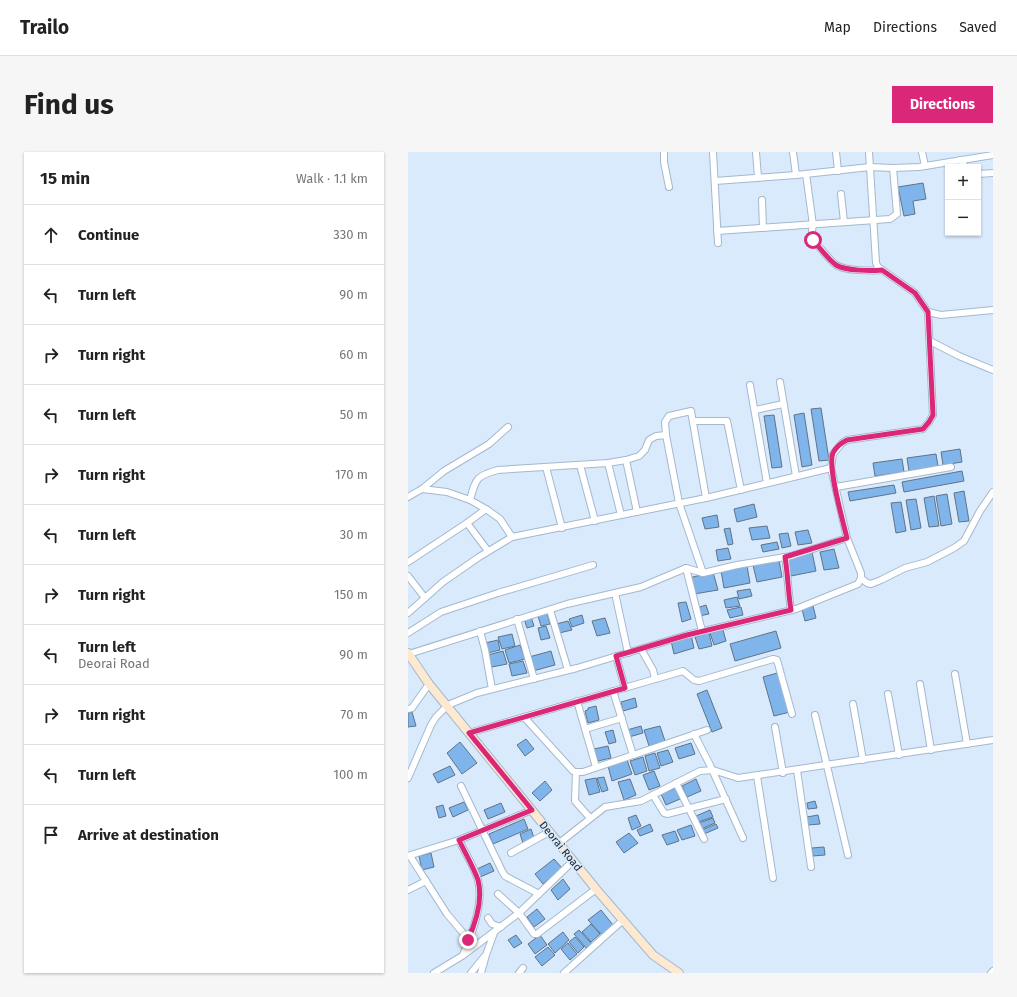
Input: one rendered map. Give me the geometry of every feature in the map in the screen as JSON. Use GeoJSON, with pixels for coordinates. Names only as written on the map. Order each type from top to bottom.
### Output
{"type":"FeatureCollection","features":[{"type":"Feature","properties":{"kind":"street"},"geometry":{"type":"LineString","coordinates":[[664,152],[664,162],[669,187]]}},
{"type":"Feature","properties":{"kind":"street"},"geometry":{"type":"LineString","coordinates":[[713,152],[718,243]]}},
{"type":"Feature","properties":{"kind":"street"},"geometry":{"type":"LineString","coordinates":[[756,152],[758,177]]}},
{"type":"Feature","properties":{"kind":"street"},"geometry":{"type":"LineString","coordinates":[[794,152],[796,175]]}},
{"type":"Feature","properties":{"kind":"street"},"geometry":{"type":"LineString","coordinates":[[836,152],[838,171]]}},
{"type":"Feature","properties":{"kind":"street"},"geometry":{"type":"LineString","coordinates":[[408,777],[436,717],[448,706],[477,693],[568,670],[702,631],[791,610],[858,584],[861,578],[861,573],[847,538],[831,468],[833,454],[842,443],[847,440],[923,429],[933,415],[928,312],[915,293],[878,267],[876,263],[869,152]]}},
{"type":"Feature","properties":{"kind":"street"},"geometry":{"type":"LineString","coordinates":[[922,152],[924,166]]}},
{"type":"Feature","properties":{"kind":"street"},"geometry":{"type":"LineString","coordinates":[[715,181],[796,175],[870,167],[893,168],[924,166],[993,155]]}},
{"type":"Feature","properties":{"kind":"street"},"geometry":{"type":"LineString","coordinates":[[960,160],[963,164]]}},
{"type":"Feature","properties":{"kind":"street"},"geometry":{"type":"LineString","coordinates":[[717,231],[890,219],[897,214],[893,168]]}},
{"type":"Feature","properties":{"kind":"street"},"geometry":{"type":"LineString","coordinates":[[981,174],[993,173]]}},
{"type":"Feature","properties":{"kind":"street"},"geometry":{"type":"LineString","coordinates":[[806,174],[813,225],[811,232],[813,240],[828,258],[838,266],[873,271],[882,270]]}},
{"type":"Feature","properties":{"kind":"street"},"geometry":{"type":"LineString","coordinates":[[841,194],[844,222]]}},
{"type":"Feature","properties":{"kind":"street"},"geometry":{"type":"LineString","coordinates":[[762,200],[763,228]]}},
{"type":"Feature","properties":{"kind":"street"},"geometry":{"type":"LineString","coordinates":[[928,312],[941,315],[993,310]]}},
{"type":"Feature","properties":{"kind":"street"},"geometry":{"type":"LineString","coordinates":[[930,341],[959,356],[993,370]]}},
{"type":"Feature","properties":{"kind":"street"},"geometry":{"type":"LineString","coordinates":[[780,382],[796,476]]}},
{"type":"Feature","properties":{"kind":"street"},"geometry":{"type":"LineString","coordinates":[[750,385],[767,483]]}},
{"type":"Feature","properties":{"kind":"street"},"geometry":{"type":"LineString","coordinates":[[755,410],[783,404]]}},
{"type":"Feature","properties":{"kind":"street"},"geometry":{"type":"LineString","coordinates":[[704,573],[679,503],[666,435],[665,422],[669,416],[691,411],[706,498]]}},
{"type":"Feature","properties":{"kind":"street"},"geometry":{"type":"LineString","coordinates":[[693,421],[727,421],[741,490]]}},
{"type":"Feature","properties":{"kind":"street"},"geometry":{"type":"LineString","coordinates":[[408,497],[422,489],[444,472],[489,444],[508,427]]}},
{"type":"Feature","properties":{"kind":"street"},"geometry":{"type":"LineString","coordinates":[[470,500],[474,483],[482,474],[498,470],[608,463],[626,460],[639,456],[645,450],[649,440],[656,436],[666,435]]}},
{"type":"Feature","properties":{"kind":"street"},"geometry":{"type":"LineString","coordinates":[[626,460],[637,512]]}},
{"type":"Feature","properties":{"kind":"street"},"geometry":{"type":"LineString","coordinates":[[608,463],[621,515]]}},
{"type":"Feature","properties":{"kind":"street"},"geometry":{"type":"LineString","coordinates":[[580,465],[595,521]]}},
{"type":"Feature","properties":{"kind":"street"},"geometry":{"type":"LineString","coordinates":[[546,467],[562,528]]}},
{"type":"Feature","properties":{"kind":"street"},"geometry":{"type":"LineString","coordinates":[[836,487],[951,467]]}},
{"type":"Feature","properties":{"kind":"street"},"geometry":{"type":"LineString","coordinates":[[408,613],[443,582],[488,551],[512,537],[706,498],[831,468]]}},
{"type":"Feature","properties":{"kind":"street"},"geometry":{"type":"LineString","coordinates":[[422,489],[447,492],[470,500],[500,519],[512,537]]}},
{"type":"Feature","properties":{"kind":"street"},"geometry":{"type":"LineString","coordinates":[[861,578],[867,583],[871,584],[904,568],[927,562],[954,548],[964,541],[980,511],[993,492]]}},
{"type":"Feature","properties":{"kind":"street"},"geometry":{"type":"LineString","coordinates":[[408,562],[486,509]]}},
{"type":"Feature","properties":{"kind":"street"},"geometry":{"type":"LineString","coordinates":[[467,523],[488,551]]}},
{"type":"Feature","properties":{"kind":"street"},"geometry":{"type":"LineString","coordinates":[[408,653],[517,619],[641,587],[686,568],[704,573],[737,565],[785,557],[847,538]]}},
{"type":"Feature","properties":{"kind":"street"},"geometry":{"type":"LineString","coordinates":[[785,557],[791,610]]}},
{"type":"Feature","properties":{"kind":"street"},"geometry":{"type":"LineString","coordinates":[[408,633],[441,612],[498,593],[593,565]]}},
{"type":"Feature","properties":{"kind":"street"},"geometry":{"type":"LineString","coordinates":[[686,568],[702,631]]}},
{"type":"Feature","properties":{"kind":"street"},"geometry":{"type":"LineString","coordinates":[[408,576],[425,598]]}},
{"type":"Feature","properties":{"kind":"street"},"geometry":{"type":"LineString","coordinates":[[615,593],[628,652]]}},
{"type":"Feature","properties":{"kind":"street"},"geometry":{"type":"LineString","coordinates":[[550,610],[568,670]]}},
{"type":"Feature","properties":{"kind":"street"},"geometry":{"type":"LineString","coordinates":[[517,619],[534,679]]}},
{"type":"Feature","properties":{"kind":"street"},"geometry":{"type":"LineString","coordinates":[[480,631],[492,689]]}},
{"type":"Feature","properties":{"kind":"street"},"geometry":{"type":"LineString","coordinates":[[641,649],[653,670],[655,679]]}},
{"type":"Feature","properties":{"kind":"street","name":"Deorai Road"},"geometry":{"type":"LineString","coordinates":[[408,653],[412,665],[448,706],[558,844],[596,889],[654,955],[679,973]]}},
{"type":"Feature","properties":{"kind":"street"},"geometry":{"type":"LineString","coordinates":[[616,656],[625,688]]}},
{"type":"Feature","properties":{"kind":"street"},"geometry":{"type":"LineString","coordinates":[[469,733],[683,671],[694,680],[699,681],[775,659],[778,660],[792,714]]}},
{"type":"Feature","properties":{"kind":"street"},"geometry":{"type":"LineString","coordinates":[[956,674],[967,744]]}},
{"type":"Feature","properties":{"kind":"street"},"geometry":{"type":"LineString","coordinates":[[408,709],[412,708],[429,684]]}},
{"type":"Feature","properties":{"kind":"street"},"geometry":{"type":"LineString","coordinates":[[920,684],[931,750]]}},
{"type":"Feature","properties":{"kind":"street"},"geometry":{"type":"LineString","coordinates":[[613,691],[633,755]]}},
{"type":"Feature","properties":{"kind":"street"},"geometry":{"type":"LineString","coordinates":[[888,694],[899,755]]}},
{"type":"Feature","properties":{"kind":"street"},"geometry":{"type":"LineString","coordinates":[[577,702],[596,767]]}},
{"type":"Feature","properties":{"kind":"street"},"geometry":{"type":"LineString","coordinates":[[853,704],[863,760]]}},
{"type":"Feature","properties":{"kind":"street"},"geometry":{"type":"LineString","coordinates":[[815,716],[848,855]]}},
{"type":"Feature","properties":{"kind":"street"},"geometry":{"type":"LineString","coordinates":[[524,717],[573,771],[576,772],[596,767],[707,730]]}},
{"type":"Feature","properties":{"kind":"street"},"geometry":{"type":"LineString","coordinates":[[585,729],[622,718]]}},
{"type":"Feature","properties":{"kind":"street"},"geometry":{"type":"LineString","coordinates":[[775,727],[783,772]]}},
{"type":"Feature","properties":{"kind":"street"},"geometry":{"type":"LineString","coordinates":[[694,734],[713,770],[743,838]]}},
{"type":"Feature","properties":{"kind":"street"},"geometry":{"type":"LineString","coordinates":[[558,844],[605,807],[637,802],[700,771],[713,770],[738,778],[757,776],[993,740]]}},
{"type":"Feature","properties":{"kind":"street"},"geometry":{"type":"LineString","coordinates":[[797,770],[811,867]]}},
{"type":"Feature","properties":{"kind":"street"},"geometry":{"type":"LineString","coordinates":[[576,772],[575,801],[590,818]]}},
{"type":"Feature","properties":{"kind":"street"},"geometry":{"type":"LineString","coordinates":[[757,776],[773,878]]}},
{"type":"Feature","properties":{"kind":"street"},"geometry":{"type":"LineString","coordinates":[[676,783],[704,839]]}},
{"type":"Feature","properties":{"kind":"street"},"geometry":{"type":"LineString","coordinates":[[461,786],[505,876],[539,894]]}},
{"type":"Feature","properties":{"kind":"street"},"geometry":{"type":"LineString","coordinates":[[653,795],[664,813],[667,814],[726,799]]}},
{"type":"Feature","properties":{"kind":"street"},"geometry":{"type":"LineString","coordinates":[[468,940],[447,914],[409,856],[459,840],[532,810]]}},
{"type":"Feature","properties":{"kind":"street"},"geometry":{"type":"LineString","coordinates":[[510,853],[549,832]]}},
{"type":"Feature","properties":{"kind":"street"},"geometry":{"type":"LineString","coordinates":[[459,840],[478,880],[480,893],[475,923],[462,956]]}},
{"type":"Feature","properties":{"kind":"street"},"geometry":{"type":"LineString","coordinates":[[434,973],[462,956],[501,928],[519,913],[573,861]]}},
{"type":"Feature","properties":{"kind":"street"},"geometry":{"type":"LineString","coordinates":[[408,890],[426,881]]}},
{"type":"Feature","properties":{"kind":"street"},"geometry":{"type":"LineString","coordinates":[[498,894],[519,913],[534,934],[537,934],[596,889]]}},
{"type":"Feature","properties":{"kind":"street"},"geometry":{"type":"LineString","coordinates":[[488,918],[492,924],[501,928]]}},
{"type":"Feature","properties":{"kind":"street"},"geometry":{"type":"LineString","coordinates":[[564,973],[624,920]]}},
{"type":"Feature","properties":{"kind":"street"},"geometry":{"type":"LineString","coordinates":[[481,973],[494,933]]}},
{"type":"Feature","properties":{"kind":"street"},"geometry":{"type":"LineString","coordinates":[[471,973],[486,955]]}},
{"type":"Feature","properties":{"kind":"building"},"geometry":{"type":"Polygon","coordinates":[[[923,183],[926,199],[913,201],[915,214],[904,216],[898,187],[923,183]]]}},
{"type":"Feature","properties":{"kind":"building"},"geometry":{"type":"Polygon","coordinates":[[[821,408],[829,460],[819,461],[811,409],[821,408]]]}},
{"type":"Feature","properties":{"kind":"building"},"geometry":{"type":"Polygon","coordinates":[[[804,413],[812,465],[802,467],[794,415],[804,413]]]}},
{"type":"Feature","properties":{"kind":"building"},"geometry":{"type":"Polygon","coordinates":[[[774,415],[782,467],[772,468],[764,416],[774,415]]]}},
{"type":"Feature","properties":{"kind":"building"},"geometry":{"type":"Polygon","coordinates":[[[960,449],[962,462],[943,465],[941,452],[960,449]]]}},
{"type":"Feature","properties":{"kind":"building"},"geometry":{"type":"Polygon","coordinates":[[[936,454],[938,466],[909,471],[907,458],[936,454]]]}},
{"type":"Feature","properties":{"kind":"building"},"geometry":{"type":"Polygon","coordinates":[[[902,459],[904,472],[875,476],[873,463],[902,459]]]}},
{"type":"Feature","properties":{"kind":"building"},"geometry":{"type":"Polygon","coordinates":[[[962,471],[964,481],[904,492],[902,482],[962,471]]]}},
{"type":"Feature","properties":{"kind":"building"},"geometry":{"type":"Polygon","coordinates":[[[894,485],[896,493],[850,501],[848,492],[894,485]]]}},
{"type":"Feature","properties":{"kind":"building"},"geometry":{"type":"Polygon","coordinates":[[[964,491],[969,521],[959,522],[954,493],[964,491]]]}},
{"type":"Feature","properties":{"kind":"building"},"geometry":{"type":"Polygon","coordinates":[[[947,494],[952,524],[941,526],[936,496],[947,494]]]}},
{"type":"Feature","properties":{"kind":"building"},"geometry":{"type":"Polygon","coordinates":[[[934,496],[939,526],[929,527],[924,498],[934,496]]]}},
{"type":"Feature","properties":{"kind":"building"},"geometry":{"type":"Polygon","coordinates":[[[916,499],[921,528],[911,530],[906,500],[916,499]]]}},
{"type":"Feature","properties":{"kind":"building"},"geometry":{"type":"Polygon","coordinates":[[[901,502],[906,531],[896,533],[891,503],[901,502]]]}},
{"type":"Feature","properties":{"kind":"building"},"geometry":{"type":"Polygon","coordinates":[[[754,504],[757,517],[737,522],[734,509],[754,504]]]}},
{"type":"Feature","properties":{"kind":"building"},"geometry":{"type":"Polygon","coordinates":[[[717,515],[719,527],[705,529],[702,518],[717,515]]]}},
{"type":"Feature","properties":{"kind":"building"},"geometry":{"type":"Polygon","coordinates":[[[767,526],[770,538],[752,540],[749,528],[767,526]]]}},
{"type":"Feature","properties":{"kind":"building"},"geometry":{"type":"Polygon","coordinates":[[[730,528],[733,544],[728,545],[724,529],[730,528]]]}},
{"type":"Feature","properties":{"kind":"building"},"geometry":{"type":"Polygon","coordinates":[[[808,530],[812,543],[798,545],[795,532],[808,530]]]}},
{"type":"Feature","properties":{"kind":"building"},"geometry":{"type":"Polygon","coordinates":[[[788,533],[791,546],[782,548],[779,534],[788,533]]]}},
{"type":"Feature","properties":{"kind":"building"},"geometry":{"type":"Polygon","coordinates":[[[777,542],[779,549],[763,552],[761,545],[777,542]]]}},
{"type":"Feature","properties":{"kind":"building"},"geometry":{"type":"Polygon","coordinates":[[[728,548],[731,559],[718,561],[716,550],[728,548]]]}},
{"type":"Feature","properties":{"kind":"building"},"geometry":{"type":"Polygon","coordinates":[[[834,549],[839,568],[824,570],[820,552],[834,549]]]}},
{"type":"Feature","properties":{"kind":"building"},"geometry":{"type":"Polygon","coordinates":[[[812,552],[816,571],[791,576],[787,558],[812,552]]]}},
{"type":"Feature","properties":{"kind":"building"},"geometry":{"type":"Polygon","coordinates":[[[779,560],[782,577],[757,582],[753,565],[779,560]]]}},
{"type":"Feature","properties":{"kind":"building"},"geometry":{"type":"Polygon","coordinates":[[[747,566],[750,583],[724,588],[721,571],[747,566]]]}},
{"type":"Feature","properties":{"kind":"building"},"geometry":{"type":"Polygon","coordinates":[[[713,572],[718,590],[694,594],[689,578],[713,572]]]}},
{"type":"Feature","properties":{"kind":"building"},"geometry":{"type":"Polygon","coordinates":[[[750,589],[752,596],[739,599],[737,591],[750,589]]]}},
{"type":"Feature","properties":{"kind":"building"},"geometry":{"type":"Polygon","coordinates":[[[737,597],[740,606],[726,608],[724,600],[737,597]]]}},
{"type":"Feature","properties":{"kind":"building"},"geometry":{"type":"Polygon","coordinates":[[[686,602],[691,619],[682,622],[678,603],[686,602]]]}},
{"type":"Feature","properties":{"kind":"building"},"geometry":{"type":"Polygon","coordinates":[[[706,605],[709,614],[699,616],[697,608],[706,605]]]}},
{"type":"Feature","properties":{"kind":"building"},"geometry":{"type":"Polygon","coordinates":[[[813,606],[816,618],[805,621],[802,609],[813,606]]]}},
{"type":"Feature","properties":{"kind":"building"},"geometry":{"type":"Polygon","coordinates":[[[741,607],[743,615],[730,618],[727,610],[741,607]]]}},
{"type":"Feature","properties":{"kind":"building"},"geometry":{"type":"Polygon","coordinates":[[[547,613],[550,624],[541,626],[538,616],[547,613]]]}},
{"type":"Feature","properties":{"kind":"building"},"geometry":{"type":"Polygon","coordinates":[[[582,615],[584,623],[572,627],[569,619],[582,615]]]}},
{"type":"Feature","properties":{"kind":"building"},"geometry":{"type":"Polygon","coordinates":[[[531,617],[534,626],[527,628],[524,619],[531,617]]]}},
{"type":"Feature","properties":{"kind":"building"},"geometry":{"type":"Polygon","coordinates":[[[605,618],[610,633],[597,636],[592,621],[605,618]]]}},
{"type":"Feature","properties":{"kind":"building"},"geometry":{"type":"Polygon","coordinates":[[[568,621],[572,630],[559,633],[556,624],[568,621]]]}},
{"type":"Feature","properties":{"kind":"building"},"geometry":{"type":"Polygon","coordinates":[[[546,626],[550,638],[541,640],[538,628],[546,626]]]}},
{"type":"Feature","properties":{"kind":"building"},"geometry":{"type":"Polygon","coordinates":[[[723,630],[726,641],[714,645],[710,633],[723,630]]]}},
{"type":"Feature","properties":{"kind":"building"},"geometry":{"type":"Polygon","coordinates":[[[776,631],[781,648],[735,661],[730,644],[776,631]]]}},
{"type":"Feature","properties":{"kind":"building"},"geometry":{"type":"Polygon","coordinates":[[[709,633],[712,646],[699,649],[695,637],[709,633]]]}},
{"type":"Feature","properties":{"kind":"building"},"geometry":{"type":"Polygon","coordinates":[[[512,634],[515,646],[502,649],[498,637],[512,634]]]}},
{"type":"Feature","properties":{"kind":"building"},"geometry":{"type":"Polygon","coordinates":[[[691,635],[694,648],[674,654],[671,641],[691,635]]]}},
{"type":"Feature","properties":{"kind":"building"},"geometry":{"type":"Polygon","coordinates":[[[498,640],[500,650],[488,653],[485,643],[498,640]]]}},
{"type":"Feature","properties":{"kind":"building"},"geometry":{"type":"Polygon","coordinates":[[[520,645],[525,659],[509,663],[505,650],[520,645]]]}},
{"type":"Feature","properties":{"kind":"building"},"geometry":{"type":"Polygon","coordinates":[[[503,651],[507,664],[492,667],[488,655],[503,651]]]}},
{"type":"Feature","properties":{"kind":"building"},"geometry":{"type":"Polygon","coordinates":[[[551,651],[555,665],[533,671],[529,657],[551,651]]]}},
{"type":"Feature","properties":{"kind":"building"},"geometry":{"type":"Polygon","coordinates":[[[523,661],[527,673],[512,676],[509,664],[523,661]]]}},
{"type":"Feature","properties":{"kind":"building"},"geometry":{"type":"Polygon","coordinates":[[[781,672],[790,712],[774,716],[763,677],[781,672]]]}},
{"type":"Feature","properties":{"kind":"building"},"geometry":{"type":"Polygon","coordinates":[[[707,690],[722,728],[712,732],[697,694],[707,690]]]}},
{"type":"Feature","properties":{"kind":"building"},"geometry":{"type":"Polygon","coordinates":[[[635,698],[637,707],[623,711],[621,702],[635,698]]]}},
{"type":"Feature","properties":{"kind":"building"},"geometry":{"type":"Polygon","coordinates":[[[596,706],[599,720],[588,723],[585,711],[588,710],[588,708],[596,706]]]}},
{"type":"Feature","properties":{"kind":"building"},"geometry":{"type":"Polygon","coordinates":[[[412,712],[416,726],[408,727],[408,713],[412,712]]]}},
{"type":"Feature","properties":{"kind":"building"},"geometry":{"type":"Polygon","coordinates":[[[641,726],[643,733],[629,737],[627,730],[641,726]]]}},
{"type":"Feature","properties":{"kind":"building"},"geometry":{"type":"Polygon","coordinates":[[[660,726],[665,741],[649,746],[644,730],[660,726]]]}},
{"type":"Feature","properties":{"kind":"building"},"geometry":{"type":"Polygon","coordinates":[[[613,730],[616,742],[609,744],[605,732],[613,730]]]}},
{"type":"Feature","properties":{"kind":"building"},"geometry":{"type":"Polygon","coordinates":[[[526,739],[534,749],[525,756],[517,745],[526,739]]]}},
{"type":"Feature","properties":{"kind":"building"},"geometry":{"type":"Polygon","coordinates":[[[460,742],[477,763],[462,774],[447,753],[460,742]]]}},
{"type":"Feature","properties":{"kind":"building"},"geometry":{"type":"Polygon","coordinates":[[[691,743],[695,754],[679,759],[675,748],[691,743]]]}},
{"type":"Feature","properties":{"kind":"building"},"geometry":{"type":"Polygon","coordinates":[[[608,746],[611,758],[598,761],[594,749],[608,746]]]}},
{"type":"Feature","properties":{"kind":"building"},"geometry":{"type":"Polygon","coordinates":[[[668,750],[673,762],[661,766],[657,753],[668,750]]]}},
{"type":"Feature","properties":{"kind":"building"},"geometry":{"type":"Polygon","coordinates":[[[655,753],[660,768],[649,771],[645,756],[655,753]]]}},
{"type":"Feature","properties":{"kind":"building"},"geometry":{"type":"Polygon","coordinates":[[[643,757],[647,771],[635,775],[630,761],[643,757]]]}},
{"type":"Feature","properties":{"kind":"building"},"geometry":{"type":"Polygon","coordinates":[[[627,760],[632,774],[612,781],[608,766],[627,760]]]}},
{"type":"Feature","properties":{"kind":"building"},"geometry":{"type":"Polygon","coordinates":[[[450,766],[455,775],[438,783],[433,774],[450,766]]]}},
{"type":"Feature","properties":{"kind":"building"},"geometry":{"type":"Polygon","coordinates":[[[654,771],[660,786],[649,790],[643,775],[654,771]]]}},
{"type":"Feature","properties":{"kind":"building"},"geometry":{"type":"Polygon","coordinates":[[[604,777],[608,790],[602,792],[597,778],[604,777]]]}},
{"type":"Feature","properties":{"kind":"building"},"geometry":{"type":"Polygon","coordinates":[[[596,778],[600,792],[589,795],[585,780],[596,778]]]}},
{"type":"Feature","properties":{"kind":"building"},"geometry":{"type":"Polygon","coordinates":[[[630,779],[636,795],[624,800],[618,782],[630,779]]]}},
{"type":"Feature","properties":{"kind":"building"},"geometry":{"type":"Polygon","coordinates":[[[696,779],[701,791],[687,797],[682,786],[696,779]]]}},
{"type":"Feature","properties":{"kind":"building"},"geometry":{"type":"Polygon","coordinates":[[[545,781],[552,790],[540,801],[532,793],[545,781]]]}},
{"type":"Feature","properties":{"kind":"building"},"geometry":{"type":"Polygon","coordinates":[[[675,788],[680,799],[666,805],[661,794],[675,788]]]}},
{"type":"Feature","properties":{"kind":"building"},"geometry":{"type":"Polygon","coordinates":[[[815,801],[817,808],[808,809],[807,803],[815,801]]]}},
{"type":"Feature","properties":{"kind":"building"},"geometry":{"type":"Polygon","coordinates":[[[464,802],[468,810],[453,817],[449,808],[464,802]]]}},
{"type":"Feature","properties":{"kind":"building"},"geometry":{"type":"Polygon","coordinates":[[[501,803],[505,812],[488,819],[484,810],[501,803]]]}},
{"type":"Feature","properties":{"kind":"building"},"geometry":{"type":"Polygon","coordinates":[[[443,805],[446,816],[439,818],[436,807],[443,805]]]}},
{"type":"Feature","properties":{"kind":"building"},"geometry":{"type":"Polygon","coordinates":[[[710,810],[713,817],[698,822],[696,816],[710,810]]]}},
{"type":"Feature","properties":{"kind":"building"},"geometry":{"type":"Polygon","coordinates":[[[636,815],[641,826],[632,830],[628,818],[636,815]]]}},
{"type":"Feature","properties":{"kind":"building"},"geometry":{"type":"Polygon","coordinates":[[[818,815],[820,824],[808,825],[807,817],[818,815]]]}},
{"type":"Feature","properties":{"kind":"building"},"geometry":{"type":"Polygon","coordinates":[[[713,818],[715,823],[701,829],[699,823],[713,818]]]}},
{"type":"Feature","properties":{"kind":"building"},"geometry":{"type":"Polygon","coordinates":[[[524,819],[528,829],[493,844],[489,834],[524,819]]]}},
{"type":"Feature","properties":{"kind":"building"},"geometry":{"type":"Polygon","coordinates":[[[650,824],[653,831],[640,836],[637,830],[650,824]]]}},
{"type":"Feature","properties":{"kind":"building"},"geometry":{"type":"Polygon","coordinates":[[[716,824],[718,828],[704,834],[702,830],[716,824]]]}},
{"type":"Feature","properties":{"kind":"building"},"geometry":{"type":"Polygon","coordinates":[[[691,825],[695,836],[682,840],[677,830],[691,825]]]}},
{"type":"Feature","properties":{"kind":"building"},"geometry":{"type":"Polygon","coordinates":[[[531,829],[534,838],[523,843],[520,834],[531,829]]]}},
{"type":"Feature","properties":{"kind":"building"},"geometry":{"type":"Polygon","coordinates":[[[675,831],[679,841],[667,845],[662,835],[675,831]]]}},
{"type":"Feature","properties":{"kind":"building"},"geometry":{"type":"Polygon","coordinates":[[[629,833],[638,843],[624,853],[616,842],[629,833]]]}},
{"type":"Feature","properties":{"kind":"building"},"geometry":{"type":"Polygon","coordinates":[[[824,847],[825,855],[813,856],[812,848],[824,847]]]}},
{"type":"Feature","properties":{"kind":"building"},"geometry":{"type":"Polygon","coordinates":[[[431,853],[434,867],[422,870],[419,856],[431,853]]]}},
{"type":"Feature","properties":{"kind":"building"},"geometry":{"type":"Polygon","coordinates":[[[554,859],[562,868],[543,884],[535,874],[554,859]]]}},
{"type":"Feature","properties":{"kind":"building"},"geometry":{"type":"Polygon","coordinates":[[[490,863],[494,871],[480,877],[477,869],[490,863]]]}},
{"type":"Feature","properties":{"kind":"building"},"geometry":{"type":"Polygon","coordinates":[[[563,879],[570,889],[558,900],[551,890],[563,879]]]}},
{"type":"Feature","properties":{"kind":"building"},"geometry":{"type":"Polygon","coordinates":[[[537,909],[545,919],[534,927],[527,917],[537,909]]]}},
{"type":"Feature","properties":{"kind":"building"},"geometry":{"type":"Polygon","coordinates":[[[601,910],[613,925],[602,935],[588,920],[601,910]]]}},
{"type":"Feature","properties":{"kind":"building"},"geometry":{"type":"Polygon","coordinates":[[[591,924],[600,934],[591,942],[582,932],[591,924]]]}},
{"type":"Feature","properties":{"kind":"building"},"geometry":{"type":"Polygon","coordinates":[[[579,930],[592,944],[586,948],[574,934],[579,930]]]}},
{"type":"Feature","properties":{"kind":"building"},"geometry":{"type":"Polygon","coordinates":[[[563,932],[569,940],[555,953],[548,944],[563,932]]]}},
{"type":"Feature","properties":{"kind":"building"},"geometry":{"type":"Polygon","coordinates":[[[516,935],[522,943],[514,948],[508,940],[516,935]]]}},
{"type":"Feature","properties":{"kind":"building"},"geometry":{"type":"Polygon","coordinates":[[[540,935],[547,945],[535,954],[528,944],[540,935]]]}},
{"type":"Feature","properties":{"kind":"building"},"geometry":{"type":"Polygon","coordinates":[[[575,937],[584,947],[578,953],[569,942],[575,937]]]}},
{"type":"Feature","properties":{"kind":"building"},"geometry":{"type":"Polygon","coordinates":[[[568,943],[577,954],[570,960],[561,949],[568,943]]]}},
{"type":"Feature","properties":{"kind":"building"},"geometry":{"type":"Polygon","coordinates":[[[548,947],[555,955],[542,966],[535,957],[548,947]]]}},
{"type":"Feature","properties":{"kind":"route"},"geometry":{"type":"LineString","coordinates":[[468,940],[475,923],[480,893],[478,880],[459,840],[532,810],[469,733],[625,688],[616,656],[687,635],[791,610],[785,557],[847,538],[831,468],[833,454],[838,447],[847,440],[923,429],[933,415],[928,312],[915,293],[882,270],[873,271],[838,266],[828,258],[813,240]]}}]}
